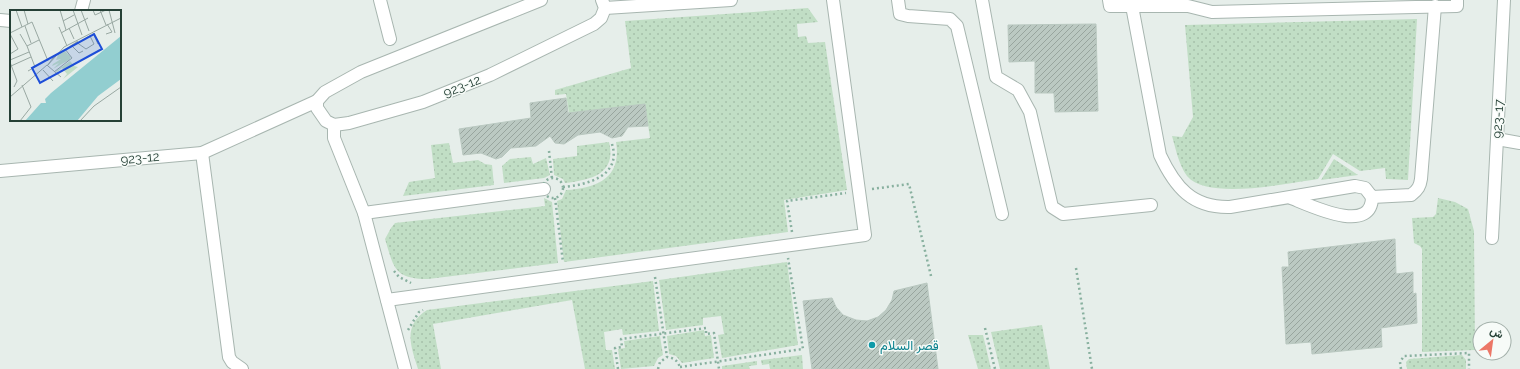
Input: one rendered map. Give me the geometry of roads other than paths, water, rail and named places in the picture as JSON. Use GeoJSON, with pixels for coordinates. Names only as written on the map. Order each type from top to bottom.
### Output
{"type":"FeatureCollection","features":[{"type":"Feature","properties":{"kind":"street"},"geometry":{"type":"LineString","coordinates":[[81,10],[84,0]]}},
{"type":"Feature","properties":{"kind":"street"},"geometry":{"type":"LineString","coordinates":[[380,0],[390,39]]}},
{"type":"Feature","properties":{"kind":"street","name":"923-12"},"geometry":{"type":"LineString","coordinates":[[0,170],[202,153],[317,101],[325,92],[361,72],[541,0]]}},
{"type":"Feature","properties":{"kind":"street","name":"923-12"},"geometry":{"type":"LineString","coordinates":[[334,125],[349,123],[423,102],[490,75],[594,24],[601,18],[604,4],[731,0]]}},
{"type":"Feature","properties":{"kind":"street"},"geometry":{"type":"LineString","coordinates":[[387,300],[865,235],[833,0]]}},
{"type":"Feature","properties":{"kind":"street"},"geometry":{"type":"LineString","coordinates":[[898,0],[900,14],[950,20],[957,26],[1002,214]]}},
{"type":"Feature","properties":{"kind":"street"},"geometry":{"type":"LineString","coordinates":[[982,0],[996,77],[1018,90],[1030,112],[1052,207],[1063,214],[1151,205]]}},
{"type":"Feature","properties":{"kind":"street"},"geometry":{"type":"LineString","coordinates":[[1109,0],[1110,6],[1188,6],[1212,12],[1457,6],[1457,0]]}},
{"type":"Feature","properties":{"kind":"street","name":"923-17"},"geometry":{"type":"LineString","coordinates":[[1492,238],[1504,0]]}},
{"type":"Feature","properties":{"kind":"street"},"geometry":{"type":"LineString","coordinates":[[1132,6],[1160,155],[1170,177],[1183,192],[1198,202],[1219,208],[1290,198],[1355,186],[1365,188],[1372,197],[1372,203],[1366,213],[1360,216],[1338,216],[1290,198]]}},
{"type":"Feature","properties":{"kind":"street"},"geometry":{"type":"LineString","coordinates":[[1372,197],[1411,195],[1419,187],[1435,6]]}},
{"type":"Feature","properties":{"kind":"street"},"geometry":{"type":"LineString","coordinates":[[317,101],[317,108],[321,115],[326,121],[334,125],[334,138],[364,213],[405,369]]}},
{"type":"Feature","properties":{"kind":"street"},"geometry":{"type":"LineString","coordinates":[[1497,140],[1520,143]]}},
{"type":"Feature","properties":{"kind":"street"},"geometry":{"type":"LineString","coordinates":[[202,153],[229,357],[232,362],[242,369]]}},
{"type":"Feature","properties":{"kind":"street"},"geometry":{"type":"LineString","coordinates":[[364,213],[550,188]]}},
{"type":"Feature","properties":{"kind":"place","name":"قصر السلام"},"geometry":{"type":"Point","coordinates":[872,345]}}]}
